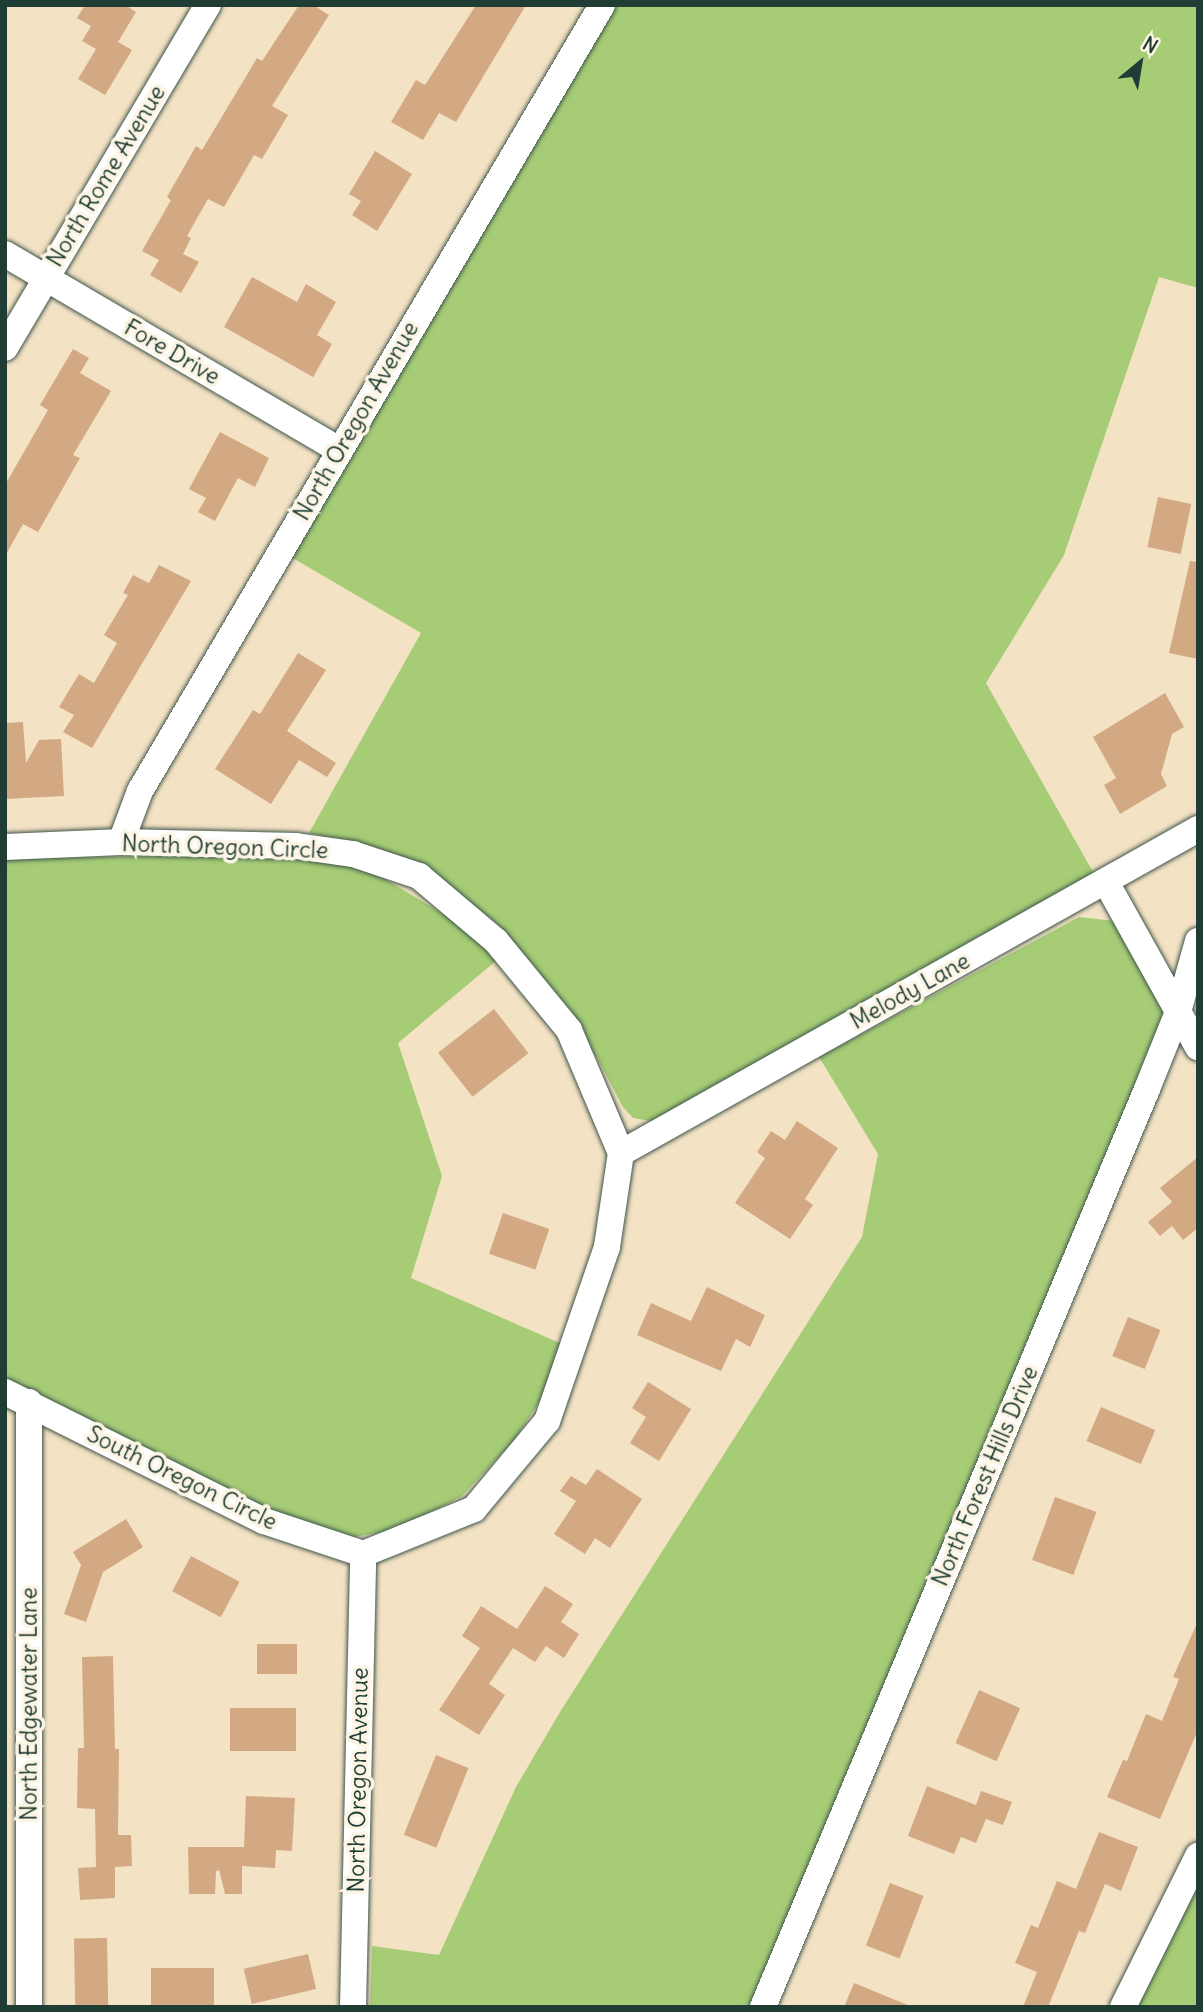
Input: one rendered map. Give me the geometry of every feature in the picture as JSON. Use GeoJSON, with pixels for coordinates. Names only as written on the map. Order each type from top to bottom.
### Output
{"type":"FeatureCollection","features":[{"type":"Feature","properties":{"kind":"street","name":"North Rome Avenue"},"geometry":{"type":"LineString","coordinates":[[5,348],[208,5]]}},
{"type":"Feature","properties":{"kind":"street","name":"North Oregon Avenue"},"geometry":{"type":"LineString","coordinates":[[121,842],[140,791],[602,5]]}},
{"type":"Feature","properties":{"kind":"street","name":"Fore Drive"},"geometry":{"type":"LineString","coordinates":[[5,254],[339,450]]}},
{"type":"Feature","properties":{"kind":"street","name":"Melody Lane"},"geometry":{"type":"LineString","coordinates":[[621,1153],[1198,829]]}},
{"type":"Feature","properties":{"kind":"street","name":"North Oregon Circle"},"geometry":{"type":"LineString","coordinates":[[5,847],[121,842],[296,846],[354,854],[419,876],[496,941],[569,1030],[621,1153]]}},
{"type":"Feature","properties":{"kind":"street"},"geometry":{"type":"LineString","coordinates":[[1106,882],[1198,1047]]}},
{"type":"Feature","properties":{"kind":"street"},"geometry":{"type":"LineString","coordinates":[[1145,951],[1196,957]]}},
{"type":"Feature","properties":{"kind":"street","name":"North Forest Hills Drive"},"geometry":{"type":"LineString","coordinates":[[762,2007],[1178,1012],[1196,957]]}},
{"type":"Feature","properties":{"kind":"street"},"geometry":{"type":"LineString","coordinates":[[363,1554],[474,1509],[547,1421],[607,1247],[621,1153]]}},
{"type":"Feature","properties":{"kind":"street","name":"South Oregon Circle"},"geometry":{"type":"LineString","coordinates":[[17,1397],[264,1521],[363,1554]]}},
{"type":"Feature","properties":{"kind":"street","name":"North Edgewater Lane"},"geometry":{"type":"LineString","coordinates":[[17,1397],[29,2007]]}},
{"type":"Feature","properties":{"kind":"street","name":"North Oregon Avenue"},"geometry":{"type":"LineString","coordinates":[[353,2007],[363,1554]]}},
{"type":"Feature","properties":{"kind":"street"},"geometry":{"type":"LineString","coordinates":[[1123,2007],[1198,1856]]}},
{"type":"Feature","properties":{"kind":"green space"},"geometry":{"type":"Polygon","coordinates":[[[613,5],[1198,5],[1198,288],[1159,277],[1064,555],[986,683],[1097,879],[657,1122],[633,1118],[623,1107],[597,1058],[563,1011],[363,844],[309,833],[421,633],[291,557],[613,5]]]}},
{"type":"Feature","properties":{"kind":"green space"},"geometry":{"type":"Polygon","coordinates":[[[258,855],[326,859],[367,868],[453,920],[497,960],[398,1043],[442,1176],[411,1278],[562,1344],[545,1393],[515,1439],[462,1496],[395,1530],[354,1537],[289,1521],[5,1384],[5,858],[258,855]]]}},
{"type":"Feature","properties":{"kind":"green space"},"geometry":{"type":"Polygon","coordinates":[[[1079,917],[1115,921],[1160,1000],[1165,1016],[754,2007],[370,2007],[372,1946],[439,1955],[516,1787],[560,1712],[862,1237],[878,1154],[819,1057],[1079,917]]]}},
{"type":"Feature","properties":{"kind":"green space"},"geometry":{"type":"Polygon","coordinates":[[[1198,1869],[1198,2007],[1130,2007],[1198,1869]]]}},
{"type":"Feature","properties":{"kind":"building"},"geometry":{"type":"Polygon","coordinates":[[[85,5],[125,5],[136,12],[118,42],[132,50],[105,95],[78,79],[96,49],[82,41],[91,26],[77,18],[85,5]]]}},
{"type":"Feature","properties":{"kind":"building"},"geometry":{"type":"Polygon","coordinates":[[[299,5],[313,5],[329,15],[272,106],[288,115],[262,159],[254,155],[224,207],[208,199],[187,236],[191,238],[183,254],[199,262],[181,293],[150,275],[159,260],[142,251],[171,200],[167,197],[196,146],[202,150],[257,58],[262,61],[299,5]]]}},
{"type":"Feature","properties":{"kind":"building"},"geometry":{"type":"Polygon","coordinates":[[[476,5],[526,5],[456,122],[439,113],[423,140],[391,122],[416,80],[425,85],[476,5]]]}},
{"type":"Feature","properties":{"kind":"building"},"geometry":{"type":"Polygon","coordinates":[[[375,151],[412,174],[377,231],[352,215],[361,201],[349,194],[375,151]]]}},
{"type":"Feature","properties":{"kind":"building"},"geometry":{"type":"Polygon","coordinates":[[[252,277],[297,302],[306,284],[336,302],[317,335],[332,344],[313,377],[224,327],[252,277]]]}},
{"type":"Feature","properties":{"kind":"building"},"geometry":{"type":"Polygon","coordinates":[[[73,349],[89,358],[80,373],[111,391],[73,455],[80,458],[38,532],[23,524],[5,556],[5,485],[48,410],[40,405],[73,349]]]}},
{"type":"Feature","properties":{"kind":"building"},"geometry":{"type":"Polygon","coordinates":[[[220,432],[269,458],[255,487],[238,478],[215,521],[198,512],[206,498],[189,489],[220,432]]]}},
{"type":"Feature","properties":{"kind":"building"},"geometry":{"type":"Polygon","coordinates":[[[1158,497],[1191,504],[1181,554],[1147,547],[1158,497]]]}},
{"type":"Feature","properties":{"kind":"building"},"geometry":{"type":"Polygon","coordinates":[[[1190,561],[1198,562],[1198,659],[1169,653],[1190,561]]]}},
{"type":"Feature","properties":{"kind":"building"},"geometry":{"type":"Polygon","coordinates":[[[159,565],[191,581],[92,748],[63,732],[74,715],[59,707],[79,674],[94,683],[117,643],[104,635],[128,595],[123,593],[133,575],[149,583],[159,565]]]}},
{"type":"Feature","properties":{"kind":"building"},"geometry":{"type":"Polygon","coordinates":[[[298,653],[326,670],[287,731],[336,763],[327,777],[299,760],[271,804],[215,769],[253,710],[260,714],[298,653]]]}},
{"type":"Feature","properties":{"kind":"building"},"geometry":{"type":"Polygon","coordinates":[[[1165,693],[1184,727],[1172,734],[1161,774],[1167,786],[1120,814],[1104,785],[1116,778],[1093,737],[1165,693]]]}},
{"type":"Feature","properties":{"kind":"building"},"geometry":{"type":"Polygon","coordinates":[[[23,722],[26,763],[39,740],[61,739],[64,796],[5,799],[5,723],[23,722]]]}},
{"type":"Feature","properties":{"kind":"building"},"geometry":{"type":"Polygon","coordinates":[[[494,1009],[528,1053],[473,1097],[438,1053],[494,1009]]]}},
{"type":"Feature","properties":{"kind":"building"},"geometry":{"type":"Polygon","coordinates":[[[797,1121],[838,1148],[805,1199],[813,1205],[790,1239],[735,1203],[765,1158],[757,1152],[771,1131],[785,1140],[797,1121]]]}},
{"type":"Feature","properties":{"kind":"building"},"geometry":{"type":"Polygon","coordinates":[[[1198,1157],[1198,1228],[1183,1240],[1172,1226],[1160,1236],[1148,1222],[1172,1202],[1160,1188],[1198,1157]]]}},
{"type":"Feature","properties":{"kind":"building"},"geometry":{"type":"Polygon","coordinates":[[[503,1213],[549,1229],[535,1270],[489,1254],[503,1213]]]}},
{"type":"Feature","properties":{"kind":"building"},"geometry":{"type":"Polygon","coordinates":[[[707,1287],[765,1315],[750,1347],[736,1339],[721,1371],[637,1335],[651,1303],[691,1321],[707,1287]]]}},
{"type":"Feature","properties":{"kind":"building"},"geometry":{"type":"Polygon","coordinates":[[[1128,1317],[1160,1330],[1145,1369],[1112,1356],[1128,1317]]]}},
{"type":"Feature","properties":{"kind":"building"},"geometry":{"type":"Polygon","coordinates":[[[648,1382],[691,1409],[659,1461],[630,1443],[646,1417],[632,1408],[648,1382]]]}},
{"type":"Feature","properties":{"kind":"building"},"geometry":{"type":"Polygon","coordinates":[[[1101,1407],[1155,1430],[1141,1464],[1087,1441],[1101,1407]]]}},
{"type":"Feature","properties":{"kind":"building"},"geometry":{"type":"Polygon","coordinates":[[[597,1469],[642,1499],[610,1548],[595,1538],[585,1554],[554,1534],[576,1501],[560,1491],[571,1476],[586,1485],[597,1469]]]}},
{"type":"Feature","properties":{"kind":"building"},"geometry":{"type":"Polygon","coordinates":[[[1055,1497],[1096,1512],[1073,1575],[1032,1560],[1055,1497]]]}},
{"type":"Feature","properties":{"kind":"building"},"geometry":{"type":"Polygon","coordinates":[[[126,1519],[143,1547],[103,1572],[86,1622],[64,1614],[81,1565],[73,1552],[126,1519]]]}},
{"type":"Feature","properties":{"kind":"building"},"geometry":{"type":"Polygon","coordinates":[[[191,1556],[240,1582],[221,1617],[172,1591],[191,1556]]]}},
{"type":"Feature","properties":{"kind":"building"},"geometry":{"type":"Polygon","coordinates":[[[545,1586],[573,1604],[561,1622],[579,1634],[564,1658],[546,1646],[535,1662],[513,1648],[489,1684],[505,1695],[479,1735],[439,1710],[480,1648],[462,1636],[481,1606],[517,1629],[545,1586]]]}},
{"type":"Feature","properties":{"kind":"building"},"geometry":{"type":"Polygon","coordinates":[[[1198,1621],[1198,1730],[1160,1819],[1107,1797],[1123,1760],[1127,1761],[1146,1714],[1162,1721],[1179,1679],[1173,1677],[1198,1621]]]}},
{"type":"Feature","properties":{"kind":"building"},"geometry":{"type":"Polygon","coordinates":[[[257,1644],[297,1644],[297,1674],[257,1674],[257,1644]]]}},
{"type":"Feature","properties":{"kind":"building"},"geometry":{"type":"Polygon","coordinates":[[[113,1656],[115,1749],[119,1749],[118,1835],[131,1835],[132,1866],[115,1867],[115,1898],[80,1900],[78,1868],[96,1867],[95,1809],[77,1808],[78,1748],[84,1748],[82,1657],[113,1656]]]}},
{"type":"Feature","properties":{"kind":"building"},"geometry":{"type":"Polygon","coordinates":[[[979,1690],[1020,1708],[997,1761],[955,1743],[979,1690]]]}},
{"type":"Feature","properties":{"kind":"building"},"geometry":{"type":"Polygon","coordinates":[[[230,1708],[296,1708],[296,1751],[230,1751],[230,1708]]]}},
{"type":"Feature","properties":{"kind":"building"},"geometry":{"type":"Polygon","coordinates":[[[436,1755],[468,1768],[436,1848],[404,1835],[436,1755]]]}},
{"type":"Feature","properties":{"kind":"building"},"geometry":{"type":"Polygon","coordinates":[[[927,1786],[976,1805],[981,1791],[1012,1802],[1003,1825],[986,1819],[976,1843],[961,1837],[954,1854],[908,1836],[927,1786]]]}},
{"type":"Feature","properties":{"kind":"building"},"geometry":{"type":"Polygon","coordinates":[[[246,1796],[295,1798],[292,1851],[276,1850],[275,1868],[242,1866],[242,1894],[225,1894],[219,1870],[216,1871],[215,1894],[189,1894],[188,1847],[244,1847],[246,1796]]]}},
{"type":"Feature","properties":{"kind":"building"},"geometry":{"type":"Polygon","coordinates":[[[1099,1832],[1138,1847],[1121,1891],[1105,1884],[1085,1933],[1079,1931],[1048,2007],[1023,2007],[1037,1972],[1015,1963],[1031,1925],[1038,1928],[1057,1881],[1076,1889],[1099,1832]]]}},
{"type":"Feature","properties":{"kind":"building"},"geometry":{"type":"Polygon","coordinates":[[[890,1883],[924,1896],[900,1958],[866,1946],[890,1883]]]}},
{"type":"Feature","properties":{"kind":"building"},"geometry":{"type":"Polygon","coordinates":[[[107,1938],[108,2007],[75,2007],[74,1939],[107,1938]]]}},
{"type":"Feature","properties":{"kind":"building"},"geometry":{"type":"Polygon","coordinates":[[[308,1954],[316,1989],[252,2004],[244,1969],[308,1954]]]}},
{"type":"Feature","properties":{"kind":"building"},"geometry":{"type":"Polygon","coordinates":[[[151,1968],[214,1968],[214,2007],[151,2007],[151,1968]]]}},
{"type":"Feature","properties":{"kind":"building"},"geometry":{"type":"Polygon","coordinates":[[[854,1983],[910,2006],[910,2007],[844,2007],[854,1983]]]}}]}
